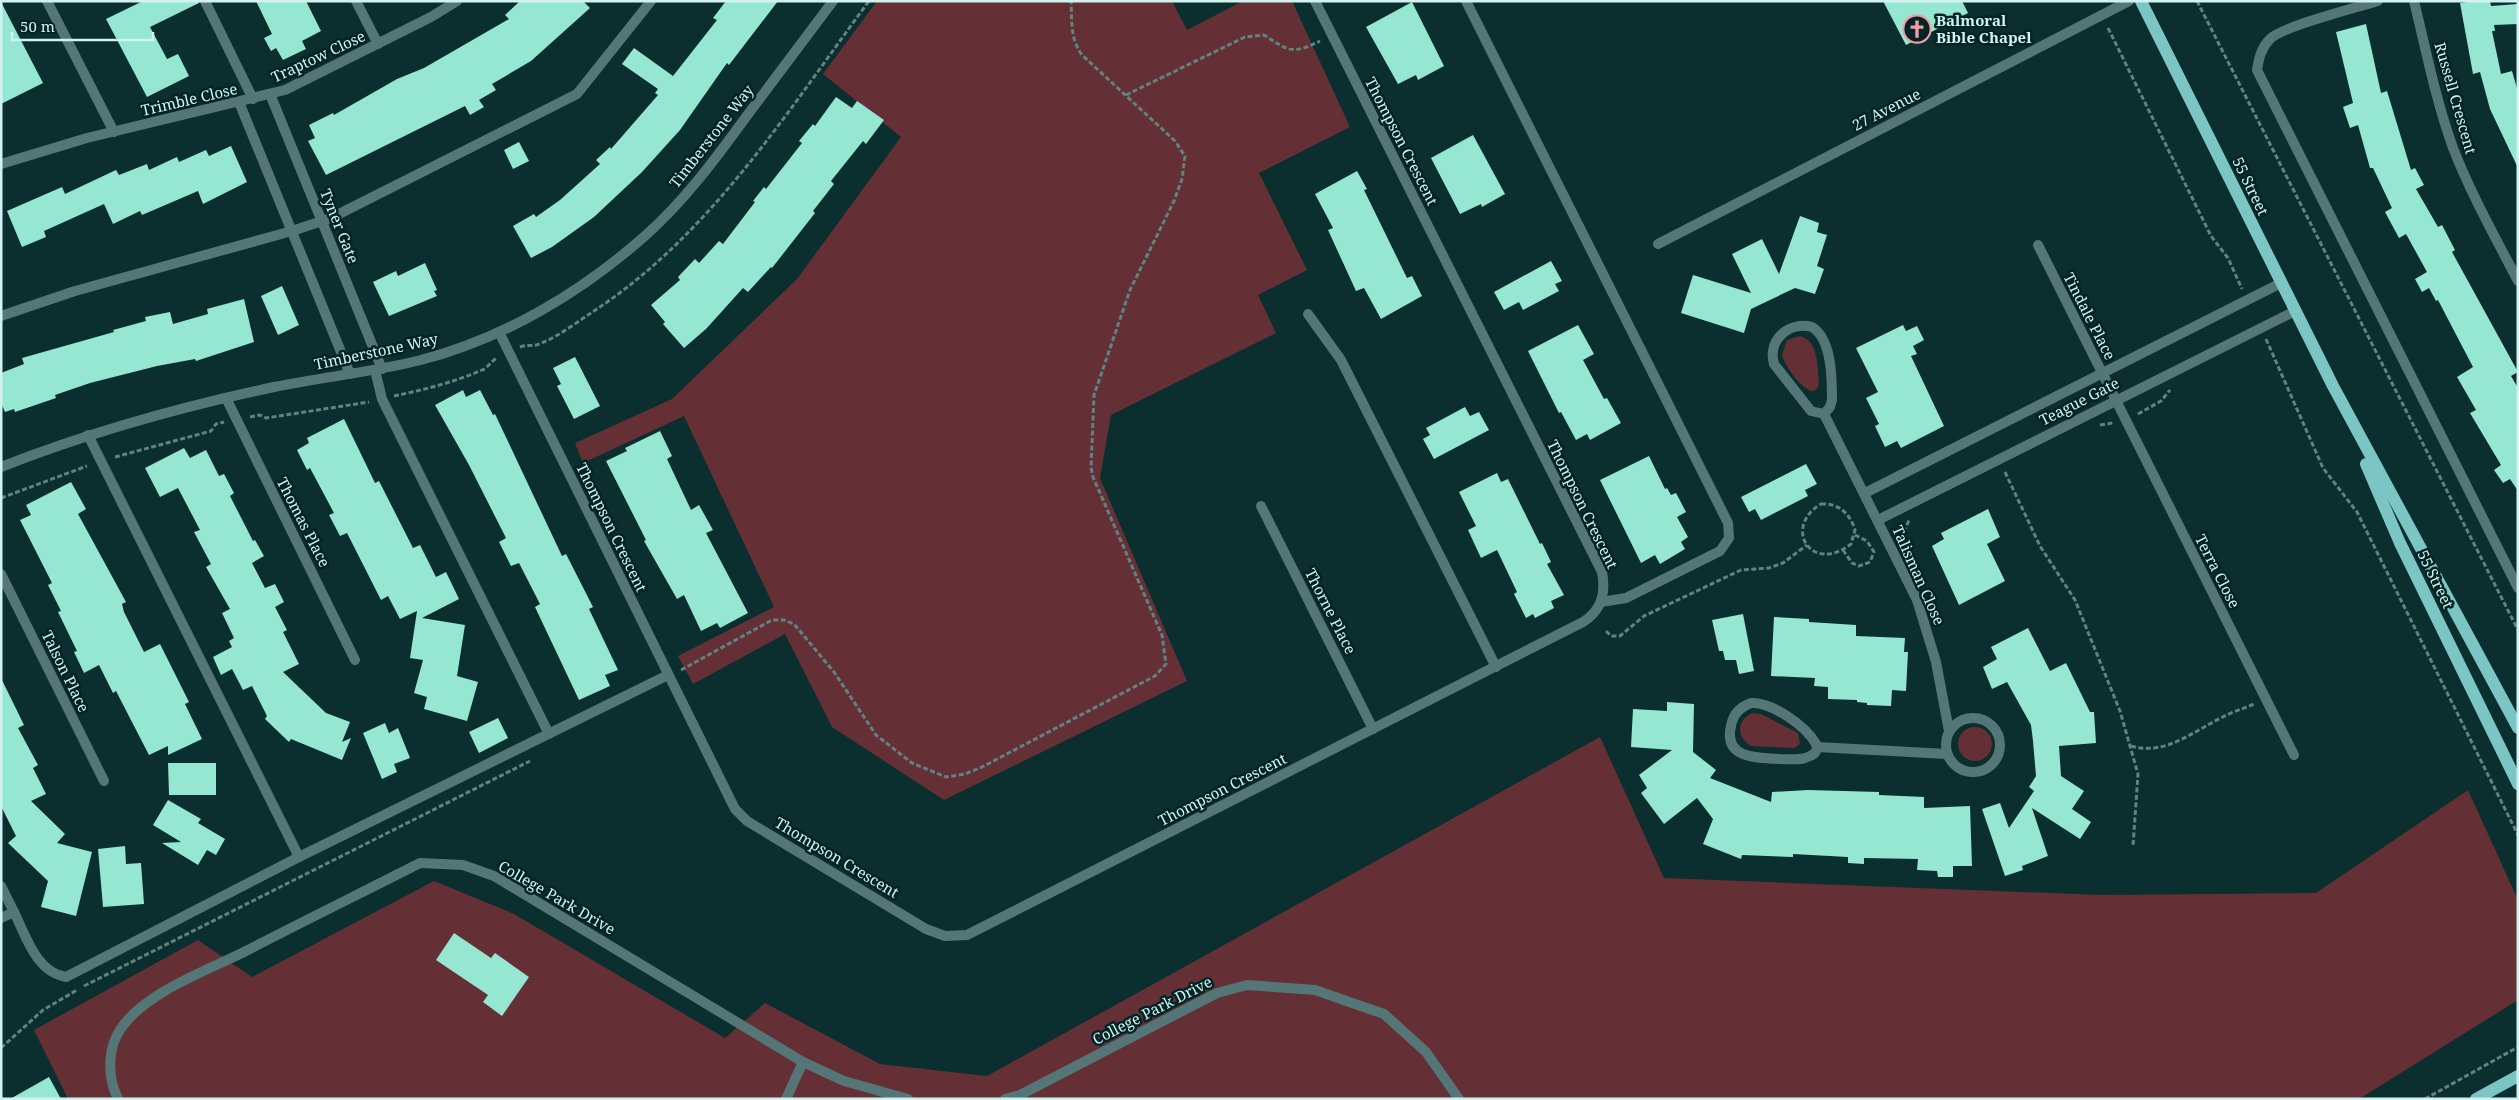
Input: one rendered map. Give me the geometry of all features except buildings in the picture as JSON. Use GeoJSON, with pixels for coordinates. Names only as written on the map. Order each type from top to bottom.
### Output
{"type":"FeatureCollection","features":[{"type":"Feature","properties":{"kind":"main road","name":"55 Street"},"geometry":{"type":"LineString","coordinates":[[2141,1],[2333,386],[2518,728]]}},
{"type":"Feature","properties":{"kind":"main road","name":"55 Street"},"geometry":{"type":"LineString","coordinates":[[2333,386],[2400,543],[2518,784]]}},
{"type":"Feature","properties":{"kind":"main road"},"geometry":{"type":"LineString","coordinates":[[2476,1099],[2518,1076]]}},
{"type":"Feature","properties":{"kind":"street"},"geometry":{"type":"LineString","coordinates":[[47,1],[114,132]]}},
{"type":"Feature","properties":{"kind":"street"},"geometry":{"type":"LineString","coordinates":[[205,1],[253,99]]}},
{"type":"Feature","properties":{"kind":"street","name":"Traptow Close"},"geometry":{"type":"LineString","coordinates":[[356,1],[378,44]]}},
{"type":"Feature","properties":{"kind":"street","name":"Traptow Close"},"geometry":{"type":"LineString","coordinates":[[270,94],[296,85],[378,44],[457,1]]}},
{"type":"Feature","properties":{"kind":"street"},"geometry":{"type":"LineString","coordinates":[[1,316],[75,291],[322,222],[578,94],[651,1]]}},
{"type":"Feature","properties":{"kind":"street","name":"Timberstone Way"},"geometry":{"type":"LineString","coordinates":[[1,467],[88,434],[163,412],[378,369],[457,349],[528,318],[582,285],[647,234],[714,160],[833,1]]}},
{"type":"Feature","properties":{"kind":"street","name":"Thompson Crescent"},"geometry":{"type":"LineString","coordinates":[[499,332],[735,809],[747,821],[926,929],[940,935],[954,937],[980,929],[1583,622],[1597,611],[1602,602],[1604,582],[1602,572],[1315,1]]}},
{"type":"Feature","properties":{"kind":"street"},"geometry":{"type":"LineString","coordinates":[[1466,1],[1728,524],[1729,538],[1720,551],[1626,598],[1602,602]]}},
{"type":"Feature","properties":{"kind":"street","name":"27 Avenue"},"geometry":{"type":"LineString","coordinates":[[1658,244],[2129,1]]}},
{"type":"Feature","properties":{"kind":"street"},"geometry":{"type":"LineString","coordinates":[[2378,1],[2323,17],[2271,37],[2261,51],[2257,70],[2518,588]]}},
{"type":"Feature","properties":{"kind":"street","name":"Russell Crescent"},"geometry":{"type":"LineString","coordinates":[[2414,1],[2453,147],[2464,175],[2518,281]]}},
{"type":"Feature","properties":{"kind":"street","name":"Trimble Close"},"geometry":{"type":"LineString","coordinates":[[1,164],[114,132],[270,94]]}},
{"type":"Feature","properties":{"kind":"street","name":"Tyner Gate"},"geometry":{"type":"LineString","coordinates":[[270,94],[322,222],[378,369],[382,399],[549,734]]}},
{"type":"Feature","properties":{"kind":"street"},"geometry":{"type":"LineString","coordinates":[[239,102],[350,374]]}},
{"type":"Feature","properties":{"kind":"street","name":"Tindale Place"},"geometry":{"type":"LineString","coordinates":[[2038,245],[2116,400]]}},
{"type":"Feature","properties":{"kind":"street","name":"Teague Gate"},"geometry":{"type":"LineString","coordinates":[[1864,492],[2281,282]]}},
{"type":"Feature","properties":{"kind":"street","name":"Teague Gate"},"geometry":{"type":"LineString","coordinates":[[1878,520],[2295,311]]}},
{"type":"Feature","properties":{"kind":"street"},"geometry":{"type":"LineString","coordinates":[[1308,314],[1342,360],[1496,667]]}},
{"type":"Feature","properties":{"kind":"street"},"geometry":{"type":"LineString","coordinates":[[1812,326],[1820,334],[1825,345],[1832,400],[1830,407],[1824,414],[1811,411],[1774,364],[1772,350],[1774,343],[1783,333],[1794,327],[1812,326]]}},
{"type":"Feature","properties":{"kind":"street","name":"Thomas Place"},"geometry":{"type":"LineString","coordinates":[[226,398],[356,660]]}},
{"type":"Feature","properties":{"kind":"street","name":"Terra Close"},"geometry":{"type":"LineString","coordinates":[[2116,400],[2294,755]]}},
{"type":"Feature","properties":{"kind":"street","name":"Talisman Close"},"geometry":{"type":"LineString","coordinates":[[1824,414],[1917,600],[1928,628],[1949,731]]}},
{"type":"Feature","properties":{"kind":"street"},"geometry":{"type":"LineString","coordinates":[[88,434],[298,857]]}},
{"type":"Feature","properties":{"kind":"street","name":"Thorne Place"},"geometry":{"type":"LineString","coordinates":[[1261,506],[1373,729]]}},
{"type":"Feature","properties":{"kind":"street","name":"Talson Place"},"geometry":{"type":"LineString","coordinates":[[1,574],[104,781]]}},
{"type":"Feature","properties":{"kind":"street"},"geometry":{"type":"LineString","coordinates":[[1,886],[36,957],[47,970],[55,975],[66,977],[298,857],[668,674]]}},
{"type":"Feature","properties":{"kind":"street"},"geometry":{"type":"LineString","coordinates":[[1751,703],[1765,704],[1804,728],[1817,747],[1812,756],[1802,759],[1746,756],[1736,750],[1732,743],[1730,726],[1737,712],[1744,706],[1751,703]]}},
{"type":"Feature","properties":{"kind":"street"},"geometry":{"type":"LineString","coordinates":[[1981,718],[1996,729],[2001,747],[1993,764],[1977,772],[1959,768],[1948,754],[1946,738],[1949,731],[1963,719],[1981,718]]}},
{"type":"Feature","properties":{"kind":"street"},"geometry":{"type":"LineString","coordinates":[[1817,747],[1948,754]]}},
{"type":"Feature","properties":{"kind":"street","name":"College Park Drive"},"geometry":{"type":"LineString","coordinates":[[118,1099],[111,1076],[110,1057],[114,1040],[132,1016],[176,986],[420,863],[463,865],[494,876],[803,1062],[844,1081],[908,1099]]}},
{"type":"Feature","properties":{"kind":"street"},"geometry":{"type":"LineString","coordinates":[[1,918],[14,912]]}},
{"type":"Feature","properties":{"kind":"street","name":"College Park Drive"},"geometry":{"type":"LineString","coordinates":[[1005,1099],[1020,1095],[1216,993],[1247,985],[1315,990],[1384,1014],[1426,1052],[1459,1099]]}},
{"type":"Feature","properties":{"kind":"street"},"geometry":{"type":"LineString","coordinates":[[786,1099],[803,1062]]}},
{"type":"Feature","properties":{"kind":"path"},"geometry":{"type":"LineString","coordinates":[[526,345],[537,345],[611,300],[679,244],[742,171],[869,1]]}},
{"type":"Feature","properties":{"kind":"path"},"geometry":{"type":"LineString","coordinates":[[683,668],[772,620],[784,620],[794,624],[834,672],[876,735],[912,763],[946,777],[965,774],[982,767],[1155,676],[1166,664],[1162,635],[1098,489],[1091,467],[1094,396],[1130,290],[1174,201],[1186,165],[1185,156],[1175,141],[1082,55],[1075,45],[1072,33],[1071,1]]}},
{"type":"Feature","properties":{"kind":"path"},"geometry":{"type":"LineString","coordinates":[[2197,1],[2518,630]]}},
{"type":"Feature","properties":{"kind":"path"},"geometry":{"type":"LineString","coordinates":[[2102,15],[2211,236],[2228,258],[2241,286]]}},
{"type":"Feature","properties":{"kind":"path"},"geometry":{"type":"LineString","coordinates":[[1126,95],[1245,37],[1264,35],[1283,48],[1293,51],[1302,50],[1332,35]]}},
{"type":"Feature","properties":{"kind":"path"},"geometry":{"type":"LineString","coordinates":[[2268,342],[2323,468],[2357,512],[2518,835]]}},
{"type":"Feature","properties":{"kind":"path"},"geometry":{"type":"LineString","coordinates":[[2004,470],[2040,546],[2063,579],[2078,607],[2114,694],[2138,774],[2133,846]]}},
{"type":"Feature","properties":{"kind":"path"},"geometry":{"type":"LineString","coordinates":[[1821,504],[1834,505],[1840,508],[1852,521],[1855,535],[1851,544],[1843,550],[1826,555],[1816,552],[1808,545],[1803,532],[1804,522],[1809,512],[1821,504]]}},
{"type":"Feature","properties":{"kind":"path"},"geometry":{"type":"LineString","coordinates":[[1843,550],[1852,563],[1860,566],[1870,562],[1874,552],[1871,545],[1855,535]]}},
{"type":"Feature","properties":{"kind":"path"},"geometry":{"type":"LineString","coordinates":[[1606,631],[1611,636],[1620,636],[1644,616],[1662,610],[1699,589],[1718,583],[1741,570],[1775,566],[1808,545]]}},
{"type":"Feature","properties":{"kind":"path"},"geometry":{"type":"LineString","coordinates":[[2131,746],[2145,749],[2161,748],[2221,718],[2266,699]]}},
{"type":"Feature","properties":{"kind":"path"},"geometry":{"type":"LineString","coordinates":[[1,1048],[43,1010],[61,998],[536,758]]}},
{"type":"Feature","properties":{"kind":"path"},"geometry":{"type":"LineString","coordinates":[[2425,1099],[2518,1047]]}},
{"type":"Feature","properties":{"kind":"shaded area"},"geometry":{"type":"Polygon","coordinates":[[[877,1],[1172,1],[1187,30],[1243,1],[1292,1],[1350,127],[1259,173],[1307,270],[1258,295],[1276,333],[1111,415],[1100,478],[1187,681],[944,800],[832,727],[785,634],[693,684],[678,656],[774,607],[684,416],[583,463],[575,443],[672,399],[797,279],[901,137],[823,74],[877,1]]]}},
{"type":"Feature","properties":{"kind":"shaded area"},"geometry":{"type":"Polygon","coordinates":[[[1800,336],[1811,343],[1816,355],[1819,382],[1818,387],[1814,391],[1799,383],[1782,355],[1787,340],[1800,336]]]}},
{"type":"Feature","properties":{"kind":"shaded area"},"geometry":{"type":"Polygon","coordinates":[[[1753,713],[1761,714],[1798,733],[1800,744],[1794,748],[1752,746],[1747,743],[1741,734],[1741,724],[1747,716],[1753,713]]]}},
{"type":"Feature","properties":{"kind":"shaded area"},"geometry":{"type":"Polygon","coordinates":[[[1975,727],[1987,732],[1992,744],[1987,756],[1975,761],[1963,756],[1958,744],[1963,732],[1975,727]]]}},
{"type":"Feature","properties":{"kind":"shaded area"},"geometry":{"type":"Polygon","coordinates":[[[1600,737],[1664,878],[2101,895],[2316,893],[2468,790],[2518,900],[2518,1000],[2359,1099],[68,1099],[34,1030],[198,940],[252,977],[434,881],[514,914],[725,1038],[765,1003],[880,1064],[987,1076],[1600,737]]]}},
{"type":"Feature","properties":{"kind":"place","name":"Balmoral Bible Chapel"},"geometry":{"type":"Point","coordinates":[1917,29]}}]}
